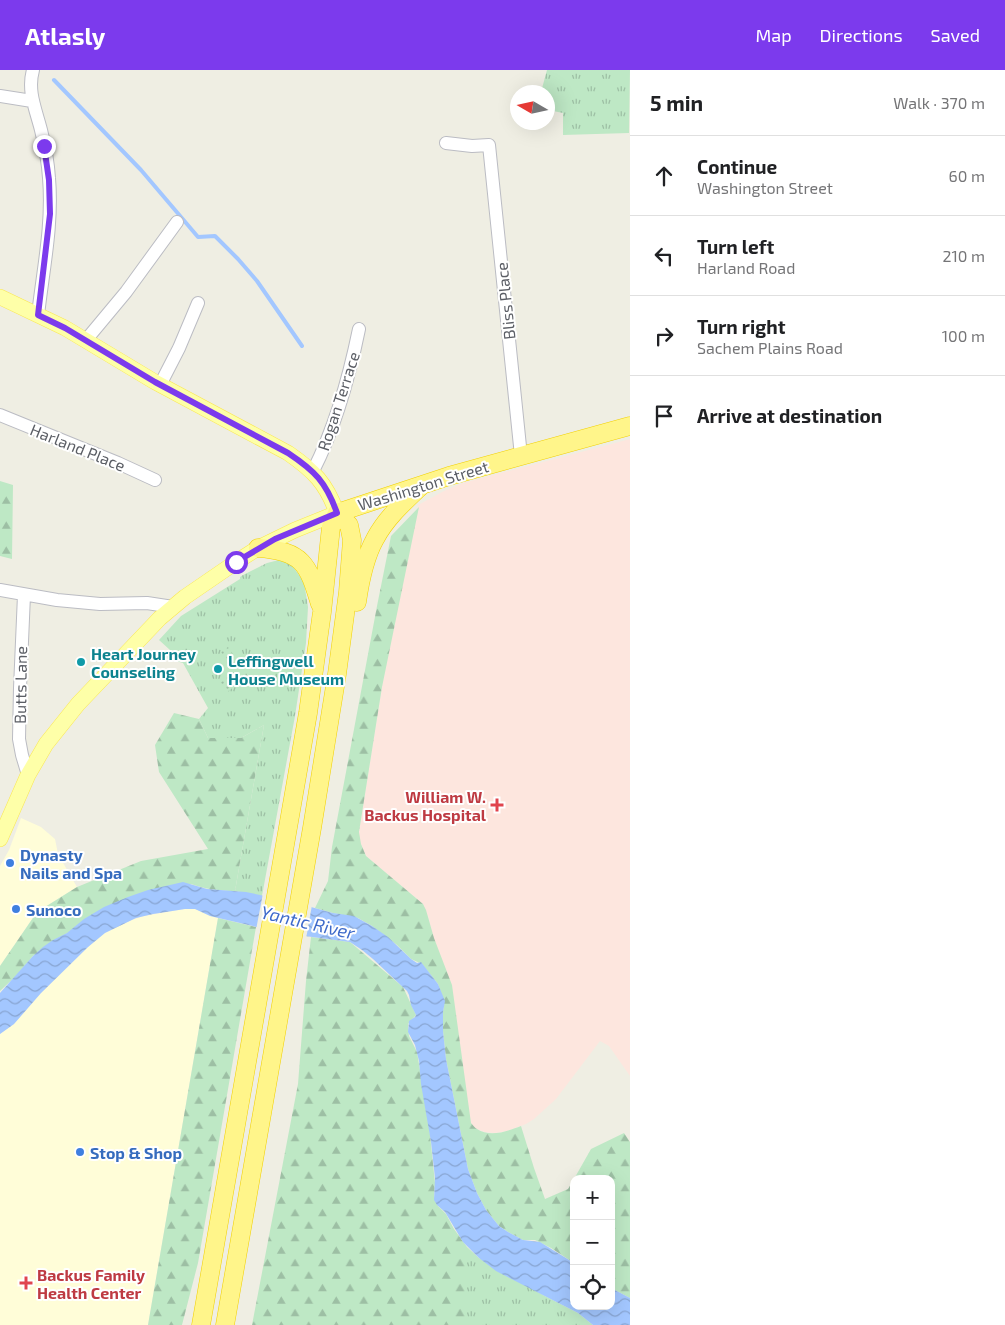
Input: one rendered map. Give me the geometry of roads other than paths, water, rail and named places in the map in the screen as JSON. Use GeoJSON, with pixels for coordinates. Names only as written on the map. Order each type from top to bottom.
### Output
{"type":"FeatureCollection","features":[{"type":"Feature","properties":{"kind":"highway","name":"Washington Street"},"geometry":{"type":"LineString","coordinates":[[337,513],[424,484],[630,426]]}},
{"type":"Feature","properties":{"kind":"highway"},"geometry":{"type":"LineString","coordinates":[[337,674],[349,651],[358,592],[372,543],[381,528],[394,513],[424,484]]}},
{"type":"Feature","properties":{"kind":"highway"},"geometry":{"type":"LineString","coordinates":[[200,1325],[207,1294],[308,712],[322,612],[331,527],[337,513],[349,525],[352,540],[348,592],[337,674],[304,875],[225,1325]]}},
{"type":"Feature","properties":{"kind":"highway"},"geometry":{"type":"LineString","coordinates":[[258,548],[286,553],[303,563],[311,577],[322,612]]}},
{"type":"Feature","properties":{"kind":"main road"},"geometry":{"type":"LineString","coordinates":[[0,298],[86,340],[160,385],[294,457],[313,471],[327,490],[337,513]]}},
{"type":"Feature","properties":{"kind":"main road","name":"Washington Street"},"geometry":{"type":"LineString","coordinates":[[0,840],[28,775],[46,744],[78,704],[141,637],[173,607],[258,548],[337,513]]}},
{"type":"Feature","properties":{"kind":"street"},"geometry":{"type":"LineString","coordinates":[[32,70],[30,85],[32,101],[47,158],[50,199],[48,234],[38,315]]}},
{"type":"Feature","properties":{"kind":"street"},"geometry":{"type":"LineString","coordinates":[[0,96],[32,101]]}},
{"type":"Feature","properties":{"kind":"street","name":"Bliss Place"},"geometry":{"type":"LineString","coordinates":[[446,144],[490,145],[520,456]]}},
{"type":"Feature","properties":{"kind":"street"},"geometry":{"type":"LineString","coordinates":[[86,340],[126,292],[177,222]]}},
{"type":"Feature","properties":{"kind":"street"},"geometry":{"type":"LineString","coordinates":[[160,385],[179,348],[198,303]]}},
{"type":"Feature","properties":{"kind":"street","name":"Rogan Terrace"},"geometry":{"type":"LineString","coordinates":[[313,471],[331,431],[344,391],[359,329]]}},
{"type":"Feature","properties":{"kind":"street","name":"Harland Place"},"geometry":{"type":"LineString","coordinates":[[0,415],[155,480]]}},
{"type":"Feature","properties":{"kind":"street"},"geometry":{"type":"LineString","coordinates":[[0,590],[56,600],[100,604],[147,603],[173,607]]}},
{"type":"Feature","properties":{"kind":"street","name":"Butts Lane"},"geometry":{"type":"LineString","coordinates":[[24,595],[19,739],[28,775]]}},
{"type":"Feature","properties":{"kind":"water","name":"Yantic River"},"geometry":{"type":"Polygon","coordinates":[[[183,882],[207,889],[246,892],[333,913],[354,916],[388,937],[411,959],[417,963],[421,962],[438,984],[445,1001],[443,1031],[446,1059],[468,1169],[477,1193],[486,1210],[499,1226],[523,1240],[540,1242],[570,1261],[570,1309],[496,1271],[479,1258],[463,1242],[445,1212],[434,1200],[435,1178],[419,1061],[415,1045],[408,1032],[409,1021],[416,1015],[407,991],[373,959],[350,942],[282,933],[210,916],[195,909],[185,909],[136,918],[105,933],[88,947],[41,993],[14,1024],[0,1034],[0,993],[33,956],[53,940],[67,933],[84,919],[104,907],[148,890],[183,882]]]}},
{"type":"Feature","properties":{"kind":"water"},"geometry":{"type":"Polygon","coordinates":[[[615,1290],[630,1298],[630,1325],[593,1325],[572,1310],[615,1310],[615,1290]]]}},
{"type":"Feature","properties":{"kind":"waterway"},"geometry":{"type":"LineString","coordinates":[[54,80],[141,170],[198,237],[215,236],[238,259],[257,281],[302,346]]}},
{"type":"Feature","properties":{"kind":"place","name":"Heart Journey Counseling"},"geometry":{"type":"Point","coordinates":[81,662]}},
{"type":"Feature","properties":{"kind":"place","name":"Leffingwell House Museum"},"geometry":{"type":"Point","coordinates":[218,669]}},
{"type":"Feature","properties":{"kind":"place","name":"William W. Backus Hospital"},"geometry":{"type":"Point","coordinates":[497,805]}},
{"type":"Feature","properties":{"kind":"place","name":"Dynasty Nails and Spa"},"geometry":{"type":"Point","coordinates":[10,863]}},
{"type":"Feature","properties":{"kind":"place","name":"Sunoco"},"geometry":{"type":"Point","coordinates":[16,909]}},
{"type":"Feature","properties":{"kind":"place","name":"Stop & Shop"},"geometry":{"type":"Point","coordinates":[80,1152]}},
{"type":"Feature","properties":{"kind":"place","name":"Backus Family Health Center"},"geometry":{"type":"Point","coordinates":[26,1283]}}]}
